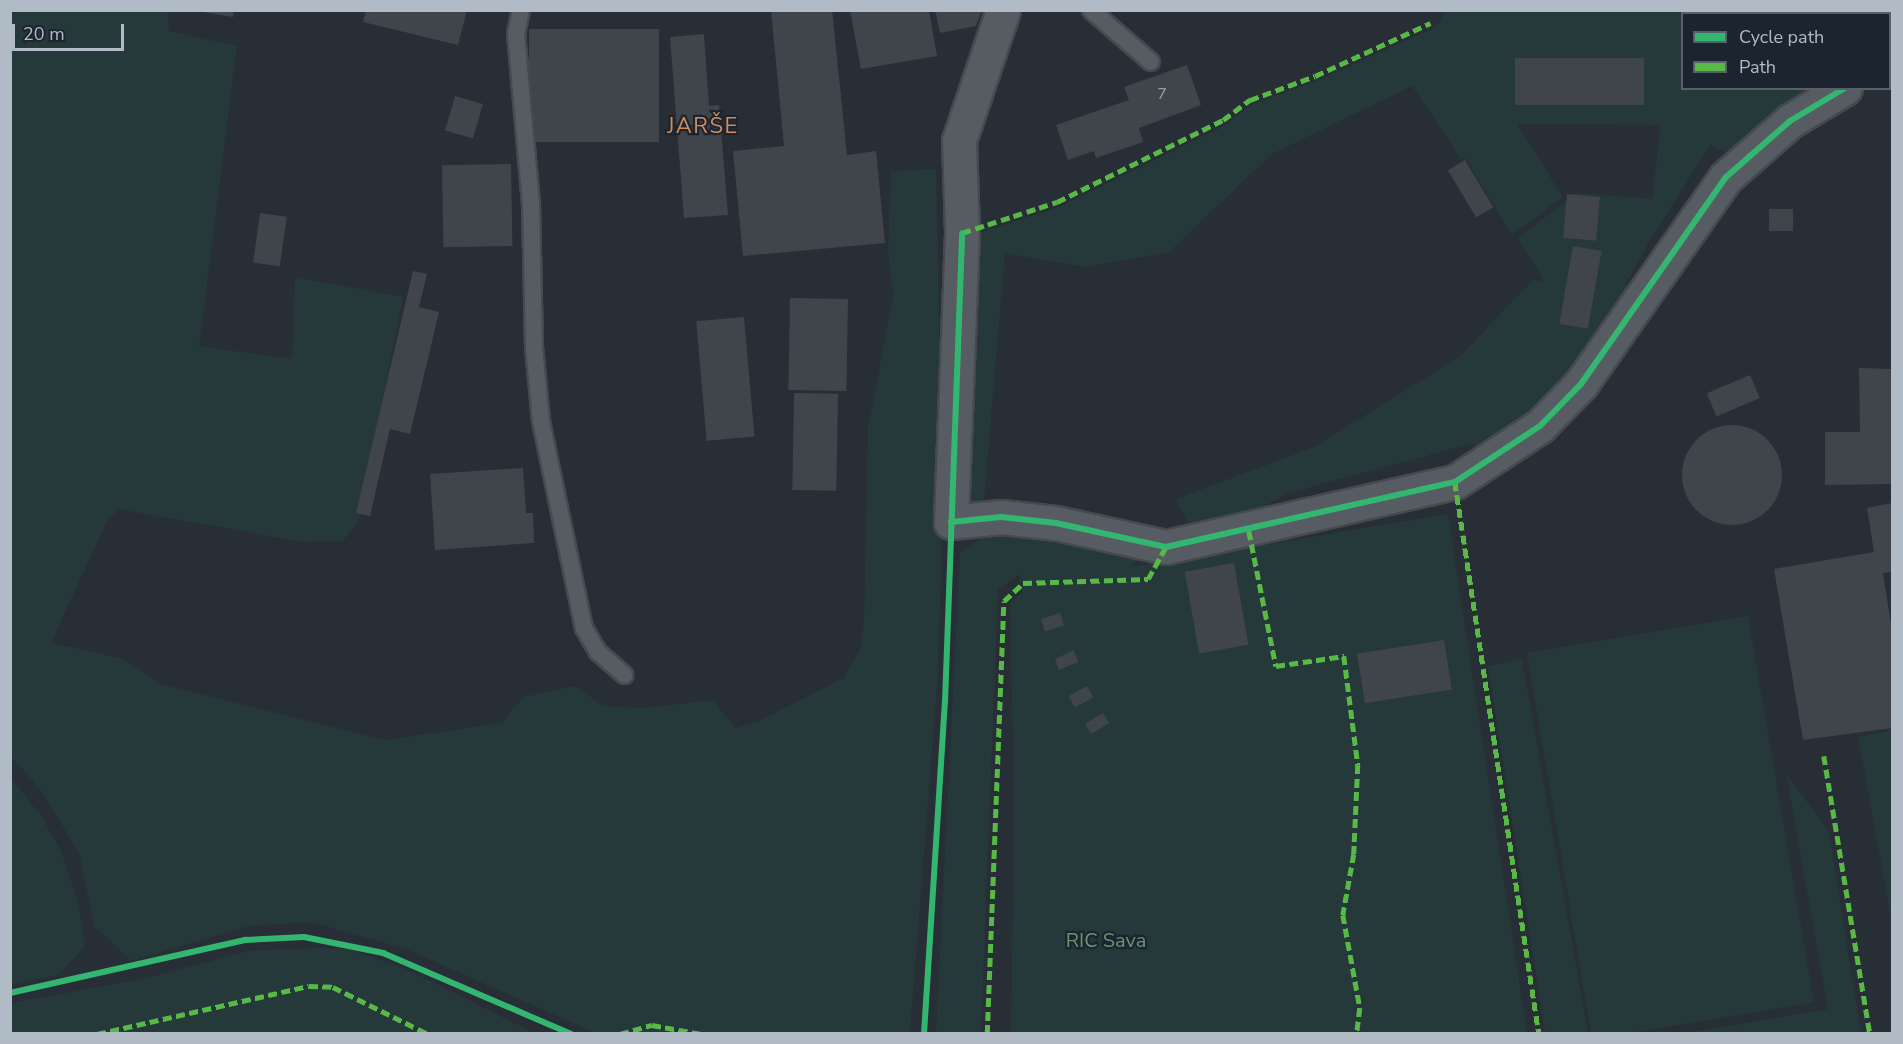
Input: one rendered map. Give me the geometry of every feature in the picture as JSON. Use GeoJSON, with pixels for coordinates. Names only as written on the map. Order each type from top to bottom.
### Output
{"type":"FeatureCollection","features":[{"type":"Feature","properties":{"kind":"street"},"geometry":{"type":"LineString","coordinates":[[1003,10],[959,141],[962,232],[951,522],[1001,517],[1056,523],[1166,547],[1455,482],[1540,426],[1581,384],[1725,178],[1790,120],[1842,90]]}},
{"type":"Feature","properties":{"kind":"lane"},"geometry":{"type":"LineString","coordinates":[[521,10],[516,33],[531,204],[534,347],[541,421],[584,628],[598,652],[624,675]]}},
{"type":"Feature","properties":{"kind":"lane"},"geometry":{"type":"LineString","coordinates":[[1091,10],[1151,62]]}},
{"type":"Feature","properties":{"kind":"green space"},"geometry":{"type":"Polygon","coordinates":[[[10,11],[168,11],[169,31],[237,46],[199,346],[292,359],[295,277],[403,297],[359,520],[343,541],[304,542],[118,509],[106,523],[51,643],[120,658],[161,684],[385,740],[502,723],[523,697],[575,686],[603,706],[643,708],[713,700],[735,728],[757,722],[844,678],[860,649],[864,621],[868,427],[893,297],[888,251],[891,171],[936,169],[943,506],[938,674],[910,1033],[595,1033],[406,949],[311,922],[249,926],[131,961],[94,926],[79,853],[42,792],[11,756],[10,11]]]}},
{"type":"Feature","properties":{"kind":"green space"},"geometry":{"type":"Polygon","coordinates":[[[1445,11],[1892,11],[1892,57],[1891,12],[1681,12],[1681,90],[1825,90],[1736,156],[1710,145],[1649,242],[1628,280],[1612,322],[1579,373],[1483,451],[1474,443],[1288,493],[1245,517],[1188,524],[1176,499],[1314,447],[1459,357],[1533,280],[1544,281],[1518,238],[1576,193],[1652,199],[1661,125],[1517,124],[1563,197],[1512,235],[1465,158],[1461,159],[1412,86],[1272,154],[1169,252],[1086,267],[1005,253],[984,502],[959,501],[969,236],[1059,207],[1224,126],[1252,104],[1316,81],[1436,27],[1445,11]]]}},
{"type":"Feature","properties":{"kind":"green space","name":"RIC Sava"},"geometry":{"type":"Polygon","coordinates":[[[1448,514],[1527,1033],[1011,1033],[1014,805],[1010,602],[1022,593],[1019,574],[998,590],[981,1033],[936,1034],[960,552],[991,533],[1025,530],[1143,556],[1130,567],[1448,514]]]}},
{"type":"Feature","properties":{"kind":"green space"},"geometry":{"type":"Polygon","coordinates":[[[1748,616],[1814,1002],[1629,1033],[1591,1033],[1527,653],[1748,616]]]}},
{"type":"Feature","properties":{"kind":"green space"},"geometry":{"type":"Polygon","coordinates":[[[1522,659],[1588,1033],[1545,1033],[1488,666],[1522,659]]]}},
{"type":"Feature","properties":{"kind":"green space"},"geometry":{"type":"Polygon","coordinates":[[[1892,730],[1892,924],[1858,737],[1892,730]]]}},
{"type":"Feature","properties":{"kind":"green space"},"geometry":{"type":"Polygon","coordinates":[[[1786,773],[1829,832],[1861,1033],[1687,1033],[1828,1009],[1786,773]]]}},
{"type":"Feature","properties":{"kind":"green space"},"geometry":{"type":"Polygon","coordinates":[[[11,778],[42,817],[62,853],[79,905],[85,947],[58,975],[11,984],[11,778]]]}},
{"type":"Feature","properties":{"kind":"green space"},"geometry":{"type":"Polygon","coordinates":[[[348,949],[408,970],[534,1033],[11,1033],[11,1003],[147,978],[248,951],[348,949]]]}},
{"type":"Feature","properties":{"kind":"building"},"geometry":{"type":"Polygon","coordinates":[[[191,10],[234,10],[233,17],[191,10]]]}},
{"type":"Feature","properties":{"kind":"building"},"geometry":{"type":"Polygon","coordinates":[[[366,10],[467,10],[458,45],[363,22],[366,10]]]}},
{"type":"Feature","properties":{"kind":"building"},"geometry":{"type":"Polygon","coordinates":[[[771,10],[832,10],[847,155],[876,151],[885,243],[743,256],[733,151],[784,146],[771,10]]]}},
{"type":"Feature","properties":{"kind":"building"},"geometry":{"type":"Polygon","coordinates":[[[850,10],[929,10],[937,56],[861,69],[850,10]]]}},
{"type":"Feature","properties":{"kind":"building"},"geometry":{"type":"Polygon","coordinates":[[[935,10],[982,10],[976,26],[940,33],[935,10]]]}},
{"type":"Feature","properties":{"kind":"building"},"geometry":{"type":"Polygon","coordinates":[[[529,29],[659,29],[659,142],[529,142],[529,29]]]}},
{"type":"Feature","properties":{"kind":"building"},"geometry":{"type":"Polygon","coordinates":[[[704,34],[709,106],[719,105],[728,215],[684,218],[670,37],[704,34]]]}},
{"type":"Feature","properties":{"kind":"building"},"geometry":{"type":"Polygon","coordinates":[[[1515,58],[1644,58],[1644,105],[1515,105],[1515,58]]]}},
{"type":"Feature","properties":{"kind":"building"},"geometry":{"type":"Polygon","coordinates":[[[1187,65],[1201,105],[1139,128],[1143,142],[1096,158],[1094,151],[1068,160],[1056,125],[1129,100],[1124,87],[1187,65]]]}},
{"type":"Feature","properties":{"kind":"building"},"geometry":{"type":"Polygon","coordinates":[[[455,96],[483,104],[473,139],[445,131],[455,96]]]}},
{"type":"Feature","properties":{"kind":"building"},"geometry":{"type":"Polygon","coordinates":[[[1465,160],[1493,207],[1476,217],[1448,170],[1465,160]]]}},
{"type":"Feature","properties":{"kind":"building"},"geometry":{"type":"Polygon","coordinates":[[[511,164],[512,246],[443,247],[442,165],[511,164]]]}},
{"type":"Feature","properties":{"kind":"building"},"geometry":{"type":"Polygon","coordinates":[[[1567,194],[1600,197],[1596,241],[1563,238],[1567,194]]]}},
{"type":"Feature","properties":{"kind":"building"},"geometry":{"type":"Polygon","coordinates":[[[1769,209],[1793,209],[1793,231],[1769,231],[1769,209]]]}},
{"type":"Feature","properties":{"kind":"building"},"geometry":{"type":"Polygon","coordinates":[[[260,213],[287,217],[280,266],[253,263],[260,213]]]}},
{"type":"Feature","properties":{"kind":"building"},"geometry":{"type":"Polygon","coordinates":[[[1573,246],[1602,251],[1588,329],[1559,324],[1573,246]]]}},
{"type":"Feature","properties":{"kind":"building"},"geometry":{"type":"Polygon","coordinates":[[[413,271],[427,274],[419,307],[439,312],[410,434],[390,429],[370,516],[356,513],[413,271]]]}},
{"type":"Feature","properties":{"kind":"building"},"geometry":{"type":"Polygon","coordinates":[[[790,298],[848,299],[846,391],[788,390],[790,298]]]}},
{"type":"Feature","properties":{"kind":"building"},"geometry":{"type":"Polygon","coordinates":[[[744,317],[754,437],[707,441],[696,321],[744,317]]]}},
{"type":"Feature","properties":{"kind":"building"},"geometry":{"type":"Polygon","coordinates":[[[1859,368],[1892,369],[1892,484],[1825,485],[1825,432],[1860,432],[1859,368]]]}},
{"type":"Feature","properties":{"kind":"building"},"geometry":{"type":"Polygon","coordinates":[[[1750,375],[1760,398],[1717,416],[1707,393],[1750,375]]]}},
{"type":"Feature","properties":{"kind":"building"},"geometry":{"type":"Polygon","coordinates":[[[794,393],[838,394],[836,491],[792,490],[794,393]]]}},
{"type":"Feature","properties":{"kind":"building"},"geometry":{"type":"Polygon","coordinates":[[[1732,425],[1751,429],[1767,440],[1778,456],[1782,475],[1778,494],[1767,510],[1751,521],[1732,525],[1713,521],[1697,510],[1686,494],[1682,475],[1686,456],[1697,440],[1713,429],[1732,425]]]}},
{"type":"Feature","properties":{"kind":"building"},"geometry":{"type":"Polygon","coordinates":[[[523,468],[526,513],[533,513],[534,543],[435,550],[430,474],[523,468]]]}},
{"type":"Feature","properties":{"kind":"building"},"geometry":{"type":"Polygon","coordinates":[[[1892,503],[1892,572],[1883,573],[1892,631],[1892,728],[1803,740],[1774,569],[1874,552],[1867,508],[1892,503]]]}},
{"type":"Feature","properties":{"kind":"building"},"geometry":{"type":"Polygon","coordinates":[[[1234,563],[1248,645],[1199,653],[1185,572],[1234,563]]]}},
{"type":"Feature","properties":{"kind":"building"},"geometry":{"type":"Polygon","coordinates":[[[1060,613],[1064,625],[1045,632],[1041,619],[1060,613]]]}},
{"type":"Feature","properties":{"kind":"building"},"geometry":{"type":"Polygon","coordinates":[[[1444,640],[1452,689],[1365,703],[1357,654],[1444,640]]]}},
{"type":"Feature","properties":{"kind":"building"},"geometry":{"type":"Polygon","coordinates":[[[1074,650],[1078,662],[1059,670],[1055,659],[1074,650]]]}},
{"type":"Feature","properties":{"kind":"building"},"geometry":{"type":"Polygon","coordinates":[[[1087,686],[1093,697],[1075,708],[1069,696],[1087,686]]]}},
{"type":"Feature","properties":{"kind":"building"},"geometry":{"type":"Polygon","coordinates":[[[1103,713],[1109,723],[1091,734],[1085,724],[1103,713]]]}},
{"type":"Feature","properties":{"kind":"marked path"},"geometry":{"type":"LineString","coordinates":[[962,233],[1057,202],[1223,120],[1250,100],[1315,76],[1430,23]]}},
{"type":"Feature","properties":{"kind":"marked path"},"geometry":{"type":"LineString","coordinates":[[1455,482],[1539,1034]]}},
{"type":"Feature","properties":{"kind":"marked path"},"geometry":{"type":"LineString","coordinates":[[1249,531],[1276,666],[1344,656],[1358,765],[1354,854],[1343,915],[1360,1008],[1357,1034]]}},
{"type":"Feature","properties":{"kind":"marked path"},"geometry":{"type":"LineString","coordinates":[[987,1034],[1004,601],[1023,583],[1148,579],[1166,547]]}},
{"type":"Feature","properties":{"kind":"marked path"},"geometry":{"type":"LineString","coordinates":[[1824,756],[1870,1034]]}},
{"type":"Feature","properties":{"kind":"marked path"},"geometry":{"type":"LineString","coordinates":[[97,1034],[309,986],[333,987],[428,1034]]}},
{"type":"Feature","properties":{"kind":"marked path"},"geometry":{"type":"LineString","coordinates":[[620,1034],[652,1025],[701,1034]]}},
{"type":"Feature","properties":{"kind":"cycle path"},"geometry":{"type":"LineString","coordinates":[[951,522],[1001,517],[1056,523],[1166,547],[1455,482],[1540,426],[1581,384],[1725,178],[1790,121],[1842,90]]}},
{"type":"Feature","properties":{"kind":"cycle path"},"geometry":{"type":"LineString","coordinates":[[924,1034],[945,702],[962,233]]}},
{"type":"Feature","properties":{"kind":"cycle path"},"geometry":{"type":"LineString","coordinates":[[10,993],[246,940],[304,937],[383,953],[571,1034]]}},
{"type":"Feature","properties":{"kind":"district","name":"JARŠE"},"geometry":{"type":"Point","coordinates":[703,127]}}]}
